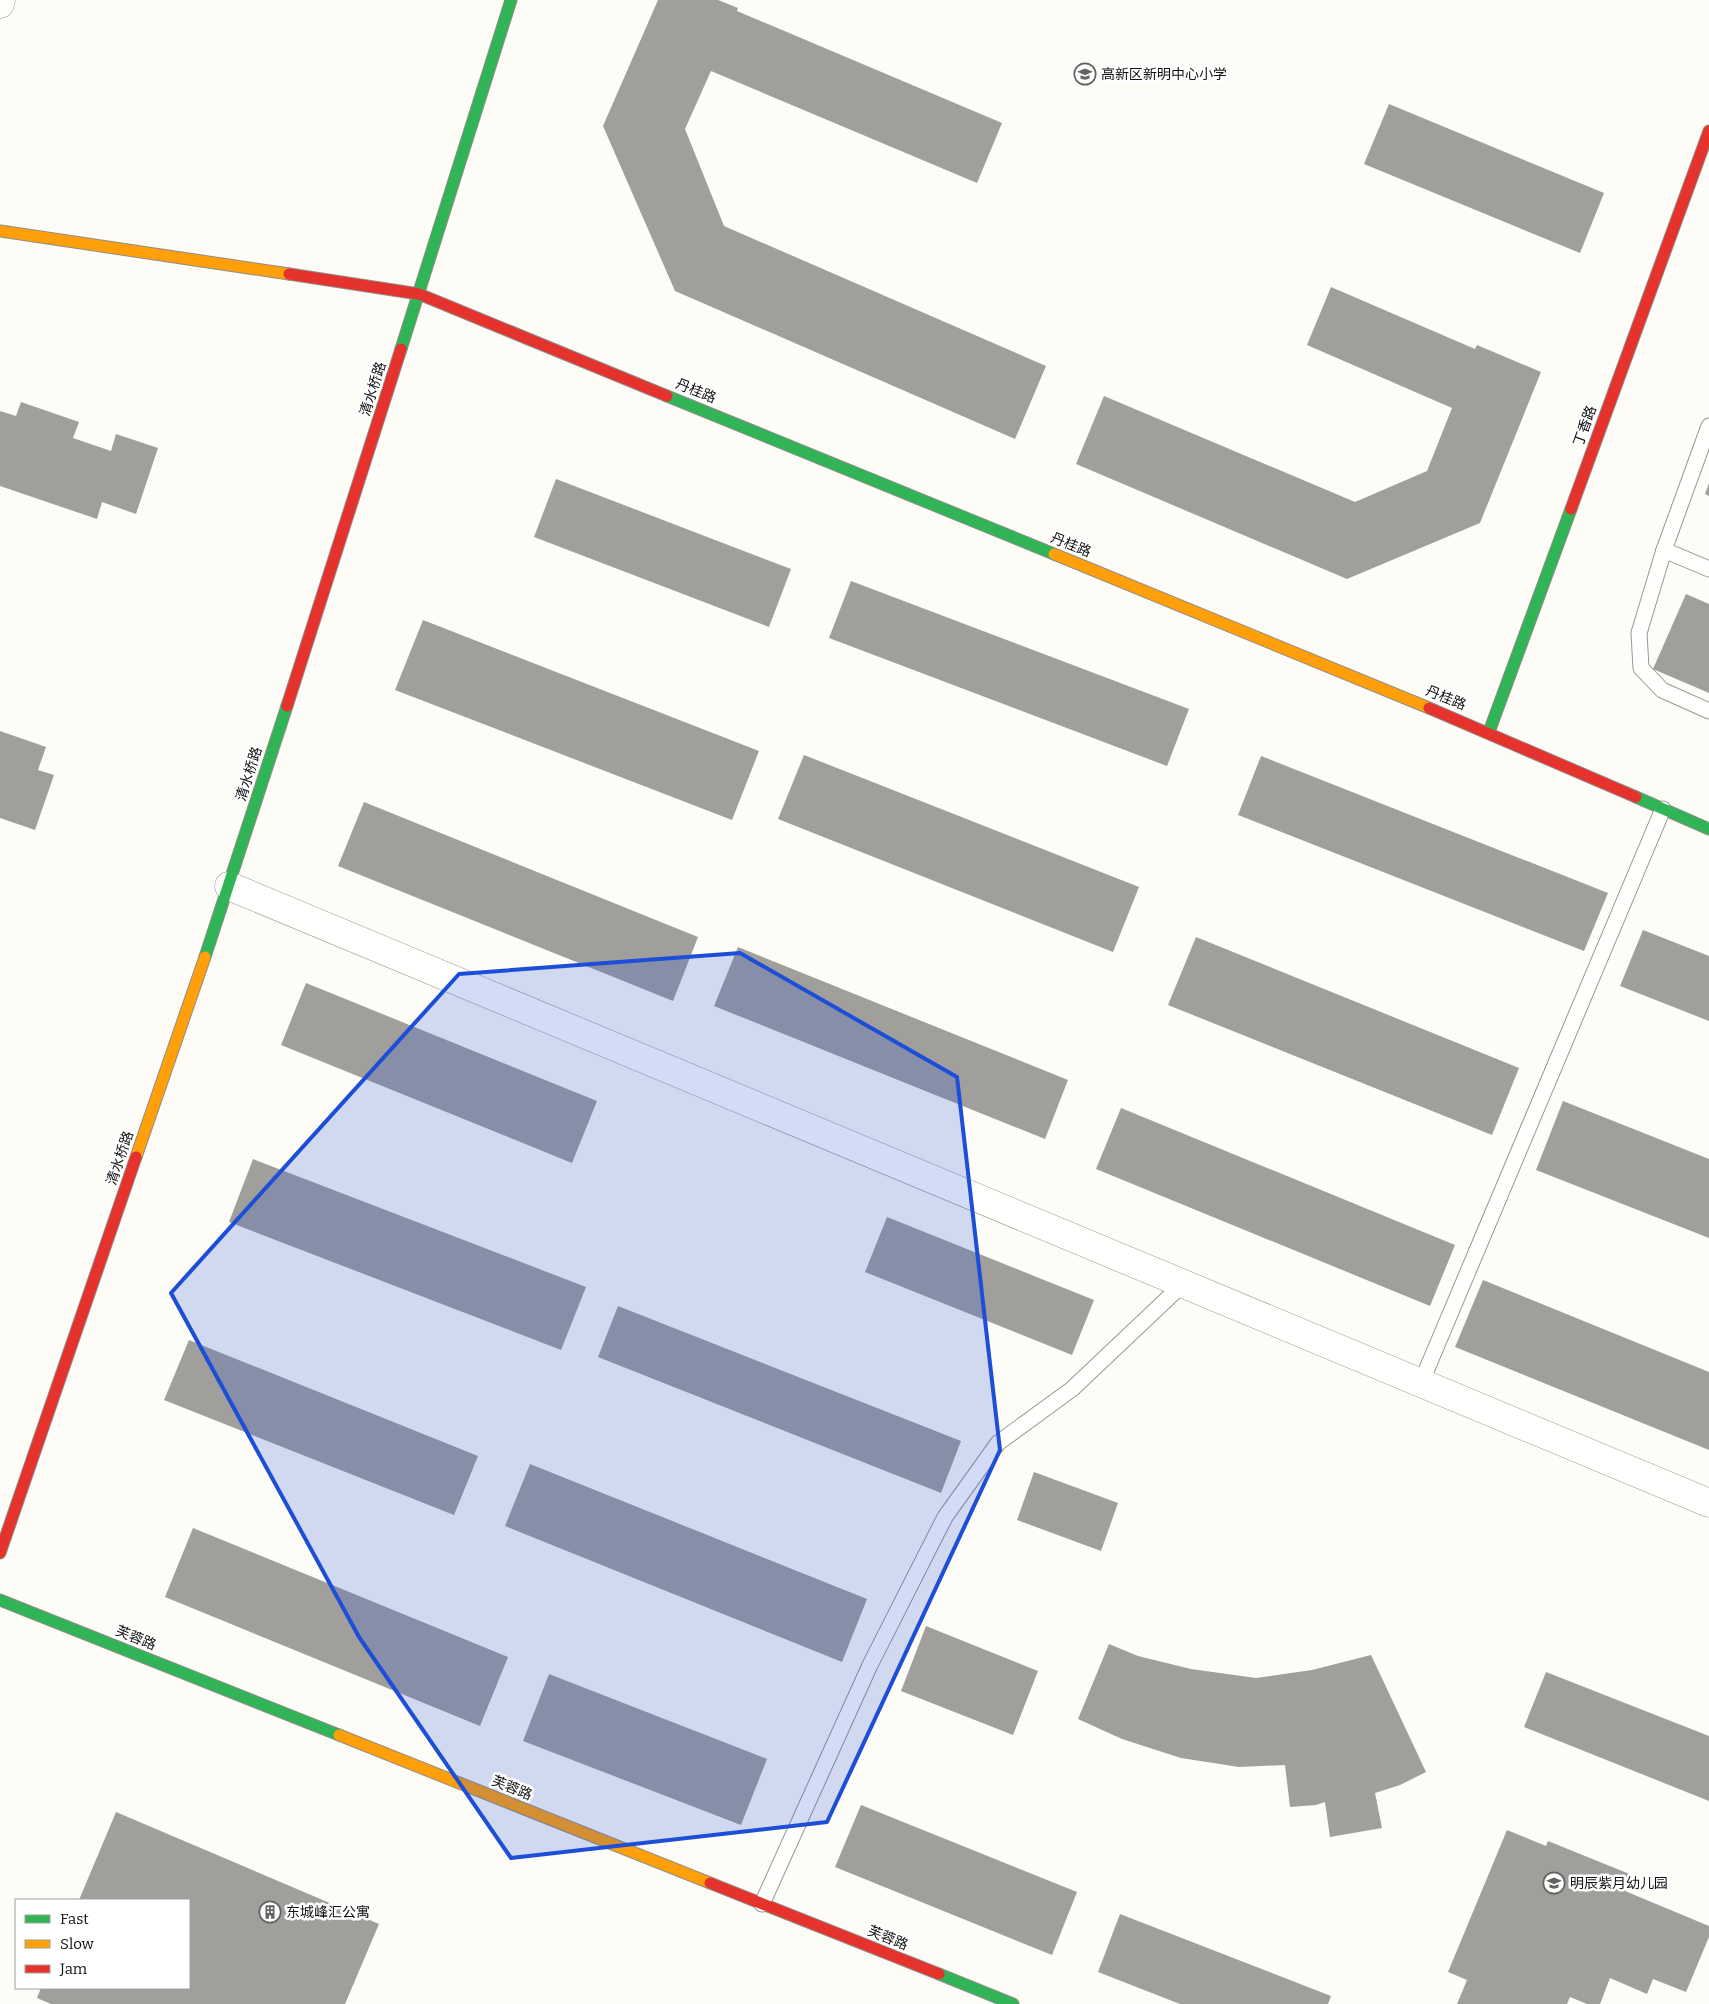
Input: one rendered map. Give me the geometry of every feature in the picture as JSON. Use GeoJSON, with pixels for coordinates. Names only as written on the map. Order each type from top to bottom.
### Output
{"type":"FeatureCollection","features":[{"type":"Feature","properties":{"kind":"street"},"geometry":{"type":"LineString","coordinates":[[0,4],[1,0]]}},
{"type":"Feature","properties":{"kind":"street","name":"清水桥路"},"geometry":{"type":"LineString","coordinates":[[0,1553],[229,886],[419,294],[511,0]]}},
{"type":"Feature","properties":{"kind":"street","name":"丁香路"},"geometry":{"type":"LineString","coordinates":[[1489,732],[1709,131]]}},
{"type":"Feature","properties":{"kind":"street","name":"丹桂路"},"geometry":{"type":"LineString","coordinates":[[0,231],[419,294],[1489,732],[1709,829]]}},
{"type":"Feature","properties":{"kind":"street"},"geometry":{"type":"LineString","coordinates":[[229,886],[1709,1503]]}},
{"type":"Feature","properties":{"kind":"street","name":"芙蓉路"},"geometry":{"type":"LineString","coordinates":[[0,1600],[1013,2004]]}},
{"type":"Feature","properties":{"kind":"lane"},"geometry":{"type":"LineString","coordinates":[[1709,426],[1664,550],[1639,633],[1641,668],[1662,690],[1709,711]]}},
{"type":"Feature","properties":{"kind":"lane"},"geometry":{"type":"LineString","coordinates":[[1664,550],[1709,569]]}},
{"type":"Feature","properties":{"kind":"lane"},"geometry":{"type":"LineString","coordinates":[[1421,1383],[1664,809]]}},
{"type":"Feature","properties":{"kind":"lane"},"geometry":{"type":"LineString","coordinates":[[762,1904],[870,1665],[945,1517],[998,1443],[1072,1389],[1183,1284]]}},
{"type":"Feature","properties":{"kind":"highlighted area"},"geometry":{"type":"Polygon","coordinates":[[[740,953],[957,1077],[1000,1450],[827,1822],[511,1858],[359,1637],[171,1293],[459,974],[740,953]]]}},
{"type":"Feature","properties":{"kind":"building"},"geometry":{"type":"Polygon","coordinates":[[[658,0],[718,0],[738,8],[737,11],[1002,123],[977,183],[711,71],[685,129],[724,226],[1046,366],[1015,439],[675,291],[603,126],[658,0]]]}},
{"type":"Feature","properties":{"kind":"building"},"geometry":{"type":"Polygon","coordinates":[[[1389,104],[1604,193],[1580,253],[1364,164],[1389,104]]]}},
{"type":"Feature","properties":{"kind":"building"},"geometry":{"type":"Polygon","coordinates":[[[1331,287],[1475,349],[1477,345],[1541,372],[1480,523],[1347,579],[1076,464],[1104,396],[1355,502],[1427,471],[1452,408],[1307,345],[1331,287]]]}},
{"type":"Feature","properties":{"kind":"building"},"geometry":{"type":"Polygon","coordinates":[[[21,402],[79,422],[73,438],[111,451],[116,434],[158,448],[136,514],[102,502],[97,519],[0,486],[0,411],[16,416],[21,402]]]}},
{"type":"Feature","properties":{"kind":"building"},"geometry":{"type":"Polygon","coordinates":[[[556,479],[791,569],[769,627],[534,537],[556,479]]]}},
{"type":"Feature","properties":{"kind":"building"},"geometry":{"type":"Polygon","coordinates":[[[1709,483],[1709,496],[1705,494],[1709,483]]]}},
{"type":"Feature","properties":{"kind":"building"},"geometry":{"type":"Polygon","coordinates":[[[851,581],[1189,709],[1167,766],[829,638],[851,581]]]}},
{"type":"Feature","properties":{"kind":"building"},"geometry":{"type":"Polygon","coordinates":[[[1686,594],[1709,604],[1709,693],[1653,669],[1686,594]]]}},
{"type":"Feature","properties":{"kind":"building"},"geometry":{"type":"Polygon","coordinates":[[[423,620],[759,751],[732,820],[395,690],[423,620]]]}},
{"type":"Feature","properties":{"kind":"building"},"geometry":{"type":"Polygon","coordinates":[[[0,731],[46,747],[38,770],[54,775],[35,830],[0,818],[0,731]]]}},
{"type":"Feature","properties":{"kind":"building"},"geometry":{"type":"Polygon","coordinates":[[[804,755],[1139,887],[1113,952],[778,819],[804,755]]]}},
{"type":"Feature","properties":{"kind":"building"},"geometry":{"type":"Polygon","coordinates":[[[1261,756],[1608,893],[1584,951],[1238,815],[1261,756]]]}},
{"type":"Feature","properties":{"kind":"building"},"geometry":{"type":"Polygon","coordinates":[[[364,802],[698,937],[673,1001],[338,866],[364,802]]]}},
{"type":"Feature","properties":{"kind":"building"},"geometry":{"type":"Polygon","coordinates":[[[1643,930],[1709,956],[1709,1021],[1620,986],[1643,930]]]}},
{"type":"Feature","properties":{"kind":"building"},"geometry":{"type":"Polygon","coordinates":[[[1196,937],[1519,1068],[1492,1135],[1168,1005],[1196,937]]]}},
{"type":"Feature","properties":{"kind":"building"},"geometry":{"type":"Polygon","coordinates":[[[738,947],[1068,1080],[1045,1139],[714,1006],[738,947]]]}},
{"type":"Feature","properties":{"kind":"building"},"geometry":{"type":"Polygon","coordinates":[[[306,983],[597,1101],[572,1163],[281,1045],[306,983]]]}},
{"type":"Feature","properties":{"kind":"building"},"geometry":{"type":"Polygon","coordinates":[[[1563,1101],[1709,1159],[1709,1238],[1536,1170],[1563,1101]]]}},
{"type":"Feature","properties":{"kind":"building"},"geometry":{"type":"Polygon","coordinates":[[[1121,1108],[1455,1245],[1430,1306],[1096,1169],[1121,1108]]]}},
{"type":"Feature","properties":{"kind":"building"},"geometry":{"type":"Polygon","coordinates":[[[253,1159],[586,1287],[561,1350],[229,1222],[253,1159]]]}},
{"type":"Feature","properties":{"kind":"building"},"geometry":{"type":"Polygon","coordinates":[[[887,1217],[1094,1300],[1072,1355],[865,1272],[887,1217]]]}},
{"type":"Feature","properties":{"kind":"building"},"geometry":{"type":"Polygon","coordinates":[[[1483,1280],[1709,1372],[1709,1450],[1455,1347],[1483,1280]]]}},
{"type":"Feature","properties":{"kind":"building"},"geometry":{"type":"Polygon","coordinates":[[[618,1306],[961,1441],[941,1493],[598,1357],[618,1306]]]}},
{"type":"Feature","properties":{"kind":"building"},"geometry":{"type":"Polygon","coordinates":[[[189,1340],[478,1456],[454,1515],[164,1400],[189,1340]]]}},
{"type":"Feature","properties":{"kind":"building"},"geometry":{"type":"Polygon","coordinates":[[[530,1464],[867,1599],[842,1662],[505,1526],[530,1464]]]}},
{"type":"Feature","properties":{"kind":"building"},"geometry":{"type":"Polygon","coordinates":[[[1034,1472],[1118,1503],[1101,1551],[1017,1520],[1034,1472]]]}},
{"type":"Feature","properties":{"kind":"building"},"geometry":{"type":"Polygon","coordinates":[[[193,1528],[508,1657],[480,1726],[165,1597],[193,1528]]]}},
{"type":"Feature","properties":{"kind":"building"},"geometry":{"type":"Polygon","coordinates":[[[926,1626],[1038,1671],[1013,1735],[901,1691],[926,1626]]]}},
{"type":"Feature","properties":{"kind":"building"},"geometry":{"type":"Polygon","coordinates":[[[1109,1644],[1138,1656],[1191,1669],[1256,1678],[1312,1670],[1371,1655],[1426,1772],[1400,1785],[1375,1793],[1382,1828],[1330,1837],[1325,1802],[1316,1805],[1290,1807],[1285,1765],[1239,1767],[1181,1758],[1122,1739],[1078,1719],[1109,1644]]]}},
{"type":"Feature","properties":{"kind":"building"},"geometry":{"type":"Polygon","coordinates":[[[1546,1672],[1709,1736],[1709,1801],[1524,1727],[1546,1672]]]}},
{"type":"Feature","properties":{"kind":"building"},"geometry":{"type":"Polygon","coordinates":[[[549,1674],[767,1759],[741,1825],[523,1741],[549,1674]]]}},
{"type":"Feature","properties":{"kind":"building"},"geometry":{"type":"Polygon","coordinates":[[[861,1805],[1077,1892],[1052,1955],[835,1867],[861,1805]]]}},
{"type":"Feature","properties":{"kind":"building","name":"东城峰汇公寓"},"geometry":{"type":"Polygon","coordinates":[[[116,1812],[379,1924],[345,2004],[51,2004],[37,1998],[41,1989],[190,1989],[190,1899],[79,1899],[116,1812]]]}},
{"type":"Feature","properties":{"kind":"building"},"geometry":{"type":"Polygon","coordinates":[[[1507,1830],[1546,1846],[1548,1841],[1632,1875],[1625,1891],[1709,1926],[1709,1937],[1686,1992],[1653,1979],[1647,1994],[1610,1978],[1600,2004],[1587,2004],[1570,1997],[1567,2004],[1457,2004],[1467,1980],[1448,1972],[1507,1830]]]}},
{"type":"Feature","properties":{"kind":"building"},"geometry":{"type":"Polygon","coordinates":[[[1120,1914],[1331,1996],[1328,2004],[1180,2004],[1098,1972],[1120,1914]]]}},
{"type":"Feature","properties":{"kind":"traffic: fast"},"geometry":{"type":"LineString","coordinates":[[401,349],[511,0]]}},
{"type":"Feature","properties":{"kind":"traffic: fast"},"geometry":{"type":"LineString","coordinates":[[667,396],[1054,554]]}},
{"type":"Feature","properties":{"kind":"traffic: fast"},"geometry":{"type":"LineString","coordinates":[[1489,732],[1571,509]]}},
{"type":"Feature","properties":{"kind":"traffic: fast"},"geometry":{"type":"LineString","coordinates":[[205,957],[287,706]]}},
{"type":"Feature","properties":{"kind":"traffic: fast"},"geometry":{"type":"LineString","coordinates":[[1636,797],[1709,829]]}},
{"type":"Feature","properties":{"kind":"traffic: fast"},"geometry":{"type":"LineString","coordinates":[[0,1600],[339,1735]]}},
{"type":"Feature","properties":{"kind":"traffic: fast"},"geometry":{"type":"LineString","coordinates":[[939,1974],[1013,2004]]}},
{"type":"Feature","properties":{"kind":"traffic: slow"},"geometry":{"type":"LineString","coordinates":[[0,231],[289,274]]}},
{"type":"Feature","properties":{"kind":"traffic: slow"},"geometry":{"type":"LineString","coordinates":[[1054,554],[1429,708]]}},
{"type":"Feature","properties":{"kind":"traffic: slow"},"geometry":{"type":"LineString","coordinates":[[136,1157],[205,957]]}},
{"type":"Feature","properties":{"kind":"traffic: slow"},"geometry":{"type":"LineString","coordinates":[[339,1735],[710,1883]]}},
{"type":"Feature","properties":{"kind":"traffic: jam"},"geometry":{"type":"LineString","coordinates":[[1571,509],[1709,131]]}},
{"type":"Feature","properties":{"kind":"traffic: jam"},"geometry":{"type":"LineString","coordinates":[[289,274],[419,294],[667,396]]}},
{"type":"Feature","properties":{"kind":"traffic: jam"},"geometry":{"type":"LineString","coordinates":[[287,706],[401,349]]}},
{"type":"Feature","properties":{"kind":"traffic: jam"},"geometry":{"type":"LineString","coordinates":[[1429,708],[1636,797]]}},
{"type":"Feature","properties":{"kind":"traffic: jam"},"geometry":{"type":"LineString","coordinates":[[0,1553],[136,1157]]}},
{"type":"Feature","properties":{"kind":"traffic: jam"},"geometry":{"type":"LineString","coordinates":[[710,1883],[939,1974]]}},
{"type":"Feature","properties":{"kind":"place","name":"高新区新明中心小学"},"geometry":{"type":"Point","coordinates":[1085,74]}},
{"type":"Feature","properties":{"kind":"place","name":"明辰紫月幼儿园"},"geometry":{"type":"Point","coordinates":[1554,1883]}},
{"type":"Feature","properties":{"kind":"place","name":"东城峰汇公寓"},"geometry":{"type":"Point","coordinates":[270,1912]}}]}
